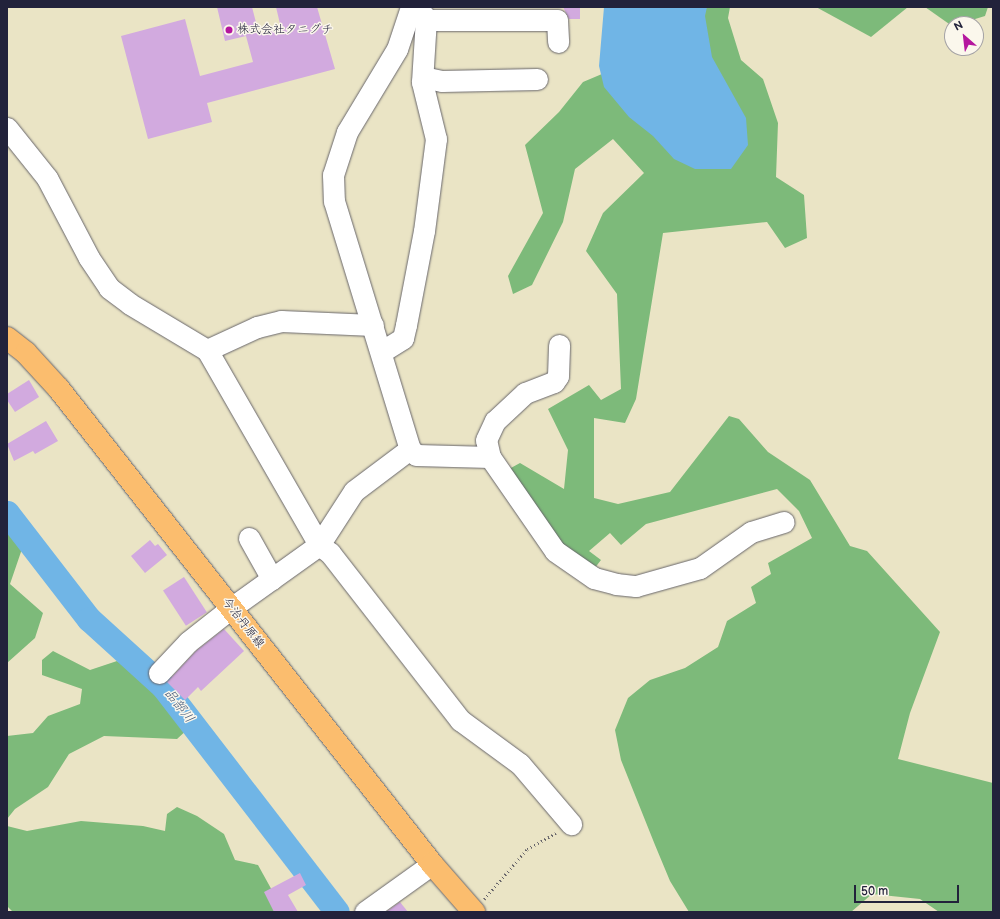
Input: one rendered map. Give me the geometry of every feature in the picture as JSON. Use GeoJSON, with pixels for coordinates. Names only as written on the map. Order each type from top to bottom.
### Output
{"type":"FeatureCollection","features":[{"type":"Feature","properties":{"kind":"main road","name":"今治丹原線"},"geometry":{"type":"LineString","coordinates":[[7,338],[26,353],[59,388],[432,864],[474,912]]}},
{"type":"Feature","properties":{"kind":"street"},"geometry":{"type":"LineString","coordinates":[[418,11],[557,20],[558,42]]}},
{"type":"Feature","properties":{"kind":"street"},"geometry":{"type":"LineString","coordinates":[[381,352],[403,338],[424,231],[436,139],[423,77],[418,11]]}},
{"type":"Feature","properties":{"kind":"street"},"geometry":{"type":"LineString","coordinates":[[418,11],[347,132],[333,175],[334,201],[410,449],[416,455],[490,457]]}},
{"type":"Feature","properties":{"kind":"street"},"geometry":{"type":"LineString","coordinates":[[423,77],[442,81],[537,79]]}},
{"type":"Feature","properties":{"kind":"street"},"geometry":{"type":"LineString","coordinates":[[7,128],[47,178],[89,258],[109,288],[130,304],[207,350],[319,545],[330,553],[460,720],[520,764],[571,824]]}},
{"type":"Feature","properties":{"kind":"street"},"geometry":{"type":"LineString","coordinates":[[207,350],[257,327],[281,321],[373,325]]}},
{"type":"Feature","properties":{"kind":"street"},"geometry":{"type":"LineString","coordinates":[[558,345],[558,376],[554,382],[525,393],[495,421],[486,440],[490,457],[555,550],[594,578],[616,584],[636,586],[700,568],[751,532],[783,522]]}},
{"type":"Feature","properties":{"kind":"street"},"geometry":{"type":"LineString","coordinates":[[159,673],[188,642],[231,608],[319,545],[354,491],[410,449]]}},
{"type":"Feature","properties":{"kind":"street"},"geometry":{"type":"LineString","coordinates":[[249,538],[272,579]]}},
{"type":"Feature","properties":{"kind":"street"},"geometry":{"type":"LineString","coordinates":[[365,912],[432,864]]}},
{"type":"Feature","properties":{"kind":"path"},"geometry":{"type":"LineString","coordinates":[[474,912],[527,849],[571,824]]}},
{"type":"Feature","properties":{"kind":"green space"},"geometry":{"type":"Polygon","coordinates":[[[666,7],[730,7],[728,18],[741,60],[763,79],[778,123],[776,177],[804,195],[807,238],[785,248],[767,222],[663,233],[636,399],[625,423],[594,418],[594,498],[618,504],[670,492],[729,416],[739,419],[768,452],[810,480],[850,546],[867,551],[940,632],[910,713],[898,759],[993,783],[993,912],[939,912],[920,899],[872,894],[851,912],[689,912],[670,881],[655,845],[621,760],[615,730],[628,698],[650,680],[685,668],[718,647],[727,621],[756,603],[751,587],[771,574],[768,563],[812,538],[799,511],[777,489],[646,524],[621,545],[610,533],[589,551],[601,560],[594,569],[560,546],[509,469],[520,463],[564,489],[568,450],[548,409],[589,385],[601,400],[621,389],[617,294],[586,251],[603,213],[644,173],[613,139],[575,169],[563,222],[532,285],[513,294],[508,276],[543,213],[525,145],[559,112],[583,82],[628,63],[666,7]]]}},
{"type":"Feature","properties":{"kind":"green space"},"geometry":{"type":"Polygon","coordinates":[[[816,7],[908,7],[871,37],[816,7]]]}},
{"type":"Feature","properties":{"kind":"green space"},"geometry":{"type":"Polygon","coordinates":[[[925,7],[988,7],[985,16],[944,16],[944,20],[925,7]]]}},
{"type":"Feature","properties":{"kind":"green space"},"geometry":{"type":"Polygon","coordinates":[[[7,525],[23,546],[10,584],[43,613],[35,638],[7,663],[7,525]]]}},
{"type":"Feature","properties":{"kind":"green space"},"geometry":{"type":"Polygon","coordinates":[[[53,651],[90,670],[117,661],[159,689],[189,728],[177,739],[104,736],[69,754],[48,787],[15,809],[7,819],[7,736],[33,733],[48,716],[80,704],[82,689],[42,675],[42,660],[53,651]]]}},
{"type":"Feature","properties":{"kind":"green space"},"geometry":{"type":"Polygon","coordinates":[[[177,807],[197,816],[224,834],[235,860],[258,865],[284,912],[13,912],[7,906],[7,826],[27,831],[81,821],[143,826],[165,831],[167,814],[177,807]]]}},
{"type":"Feature","properties":{"kind":"water"},"geometry":{"type":"Polygon","coordinates":[[[604,7],[707,7],[705,16],[712,57],[746,118],[748,145],[731,169],[695,169],[674,159],[653,136],[629,117],[604,87],[599,66],[604,7]]]}},
{"type":"Feature","properties":{"kind":"building"},"geometry":{"type":"Polygon","coordinates":[[[217,7],[252,7],[259,34],[281,28],[276,7],[317,7],[335,69],[207,103],[212,122],[148,139],[121,36],[185,19],[200,76],[253,62],[246,36],[225,41],[217,7]]]}},
{"type":"Feature","properties":{"kind":"building"},"geometry":{"type":"Polygon","coordinates":[[[563,7],[580,7],[580,19],[569,19],[563,7]]]}},
{"type":"Feature","properties":{"kind":"building"},"geometry":{"type":"Polygon","coordinates":[[[29,380],[39,397],[15,412],[7,400],[7,394],[29,380]]]}},
{"type":"Feature","properties":{"kind":"building"},"geometry":{"type":"Polygon","coordinates":[[[46,421],[58,441],[35,454],[33,451],[14,461],[7,444],[46,421]]]}},
{"type":"Feature","properties":{"kind":"building"},"geometry":{"type":"Polygon","coordinates":[[[150,540],[155,546],[158,544],[167,555],[145,573],[131,556],[150,540]]]}},
{"type":"Feature","properties":{"kind":"building"},"geometry":{"type":"Polygon","coordinates":[[[184,577],[207,612],[186,626],[163,591],[184,577]]]}},
{"type":"Feature","properties":{"kind":"building"},"geometry":{"type":"Polygon","coordinates":[[[224,629],[244,651],[201,691],[198,687],[185,700],[167,682],[196,651],[224,629]]]}},
{"type":"Feature","properties":{"kind":"building"},"geometry":{"type":"Polygon","coordinates":[[[300,873],[306,885],[288,895],[298,912],[274,912],[264,892],[300,873]]]}},
{"type":"Feature","properties":{"kind":"building"},"geometry":{"type":"Polygon","coordinates":[[[400,902],[408,912],[386,912],[400,902]]]}},
{"type":"Feature","properties":{"kind":"waterway","name":"品部川"},"geometry":{"type":"LineString","coordinates":[[7,513],[89,619],[163,686],[337,912]]}},
{"type":"Feature","properties":{"kind":"place","name":"株式会社タニグチ"},"geometry":{"type":"Point","coordinates":[229,30]}}]}
